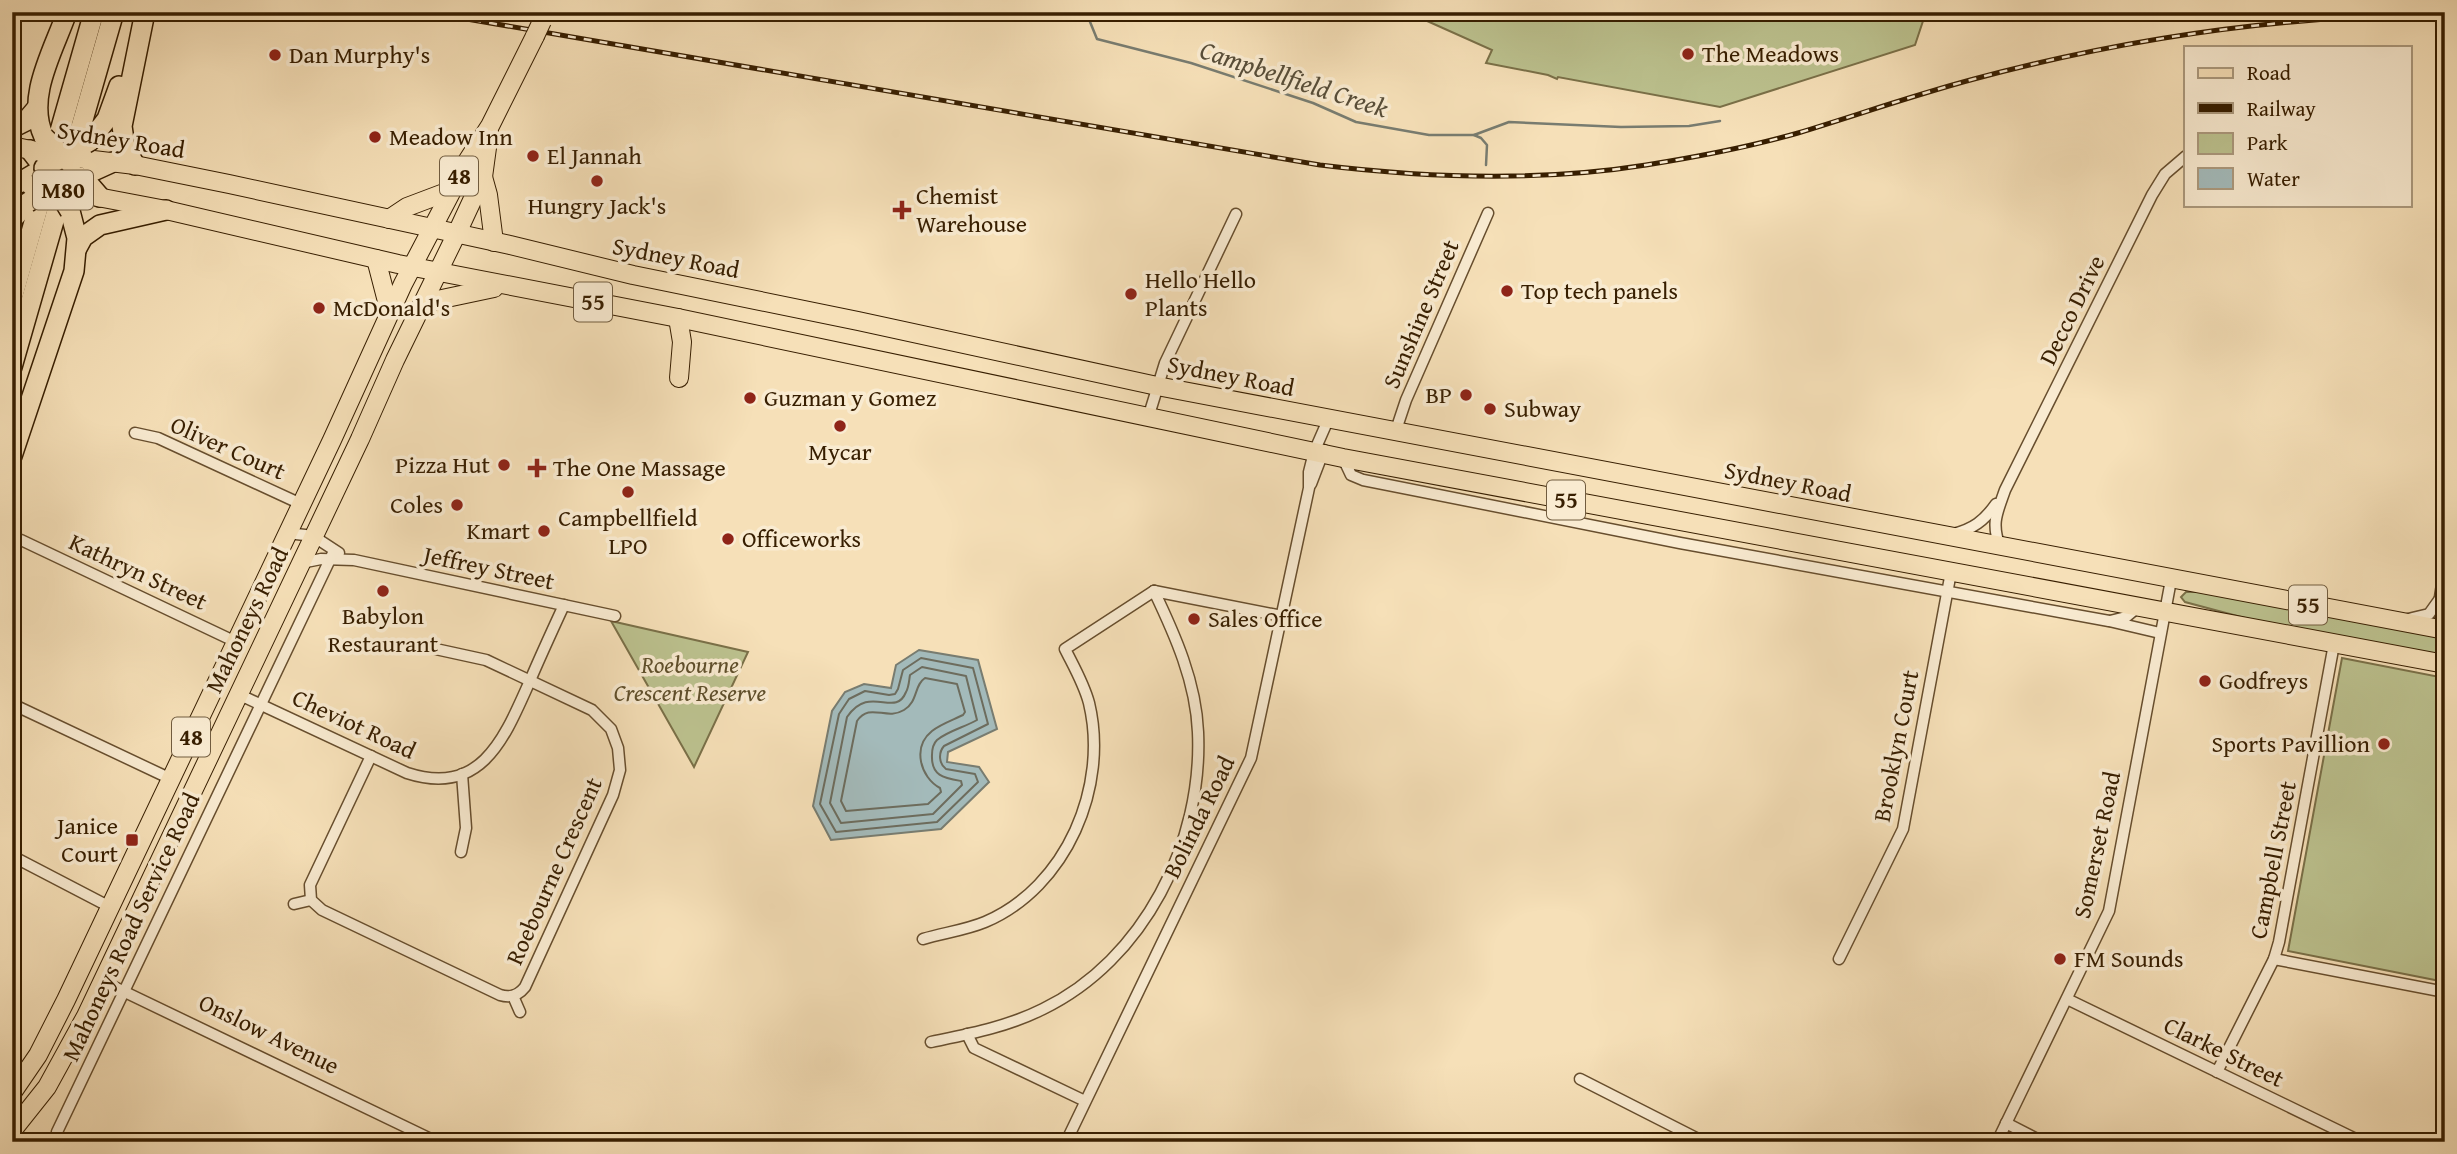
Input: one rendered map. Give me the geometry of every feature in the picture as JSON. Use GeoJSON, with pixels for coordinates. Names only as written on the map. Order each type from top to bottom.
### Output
{"type":"FeatureCollection","features":[{"type":"Feature","properties":{"kind":"highway"},"geometry":{"type":"LineString","coordinates":[[30,164],[40,88],[67,12]]}},
{"type":"Feature","properties":{"kind":"highway","name":"M80"},"geometry":{"type":"LineString","coordinates":[[12,299],[94,12]]}},
{"type":"Feature","properties":{"kind":"highway","name":"M80"},"geometry":{"type":"LineString","coordinates":[[12,367],[114,12]]}},
{"type":"Feature","properties":{"kind":"highway"},"geometry":{"type":"LineString","coordinates":[[135,165],[125,147],[122,126],[145,12]]}},
{"type":"Feature","properties":{"kind":"highway"},"geometry":{"type":"LineString","coordinates":[[12,456],[74,271],[77,248],[75,225],[84,167],[112,108],[145,12]]}},
{"type":"Feature","properties":{"kind":"highway"},"geometry":{"type":"LineString","coordinates":[[12,128],[26,121],[37,108]]}},
{"type":"Feature","properties":{"kind":"highway"},"geometry":{"type":"LineString","coordinates":[[30,164],[64,156],[84,167],[100,197]]}},
{"type":"Feature","properties":{"kind":"highway"},"geometry":{"type":"LineString","coordinates":[[64,156],[84,167]]}},
{"type":"Feature","properties":{"kind":"highway"},"geometry":{"type":"LineString","coordinates":[[16,215],[38,195],[55,189],[84,167],[113,162]]}},
{"type":"Feature","properties":{"kind":"highway"},"geometry":{"type":"LineString","coordinates":[[30,164],[55,189]]}},
{"type":"Feature","properties":{"kind":"highway"},"geometry":{"type":"LineString","coordinates":[[77,248],[83,237],[100,225],[166,210]]}},
{"type":"Feature","properties":{"kind":"main road","name":"48"},"geometry":{"type":"LineString","coordinates":[[412,267],[489,126],[541,23]]}},
{"type":"Feature","properties":{"kind":"main road","name":"48"},"geometry":{"type":"LineString","coordinates":[[438,272],[483,177],[489,126]]}},
{"type":"Feature","properties":{"kind":"main road","name":"Sydney Road"},"geometry":{"type":"LineString","coordinates":[[113,162],[457,233],[633,275],[1157,386],[2445,629]]}},
{"type":"Feature","properties":{"kind":"main road"},"geometry":{"type":"LineString","coordinates":[[483,177],[494,242]]}},
{"type":"Feature","properties":{"kind":"main road"},"geometry":{"type":"LineString","coordinates":[[389,219],[407,207],[452,190]]}},
{"type":"Feature","properties":{"kind":"main road","name":"55"},"geometry":{"type":"LineString","coordinates":[[100,197],[412,267],[678,318],[1343,458],[2445,664]]}},
{"type":"Feature","properties":{"kind":"main road"},"geometry":{"type":"LineString","coordinates":[[376,259],[390,313]]}},
{"type":"Feature","properties":{"kind":"main road","name":"Mahoneys Road"},"geometry":{"type":"LineString","coordinates":[[12,1093],[44,1044],[80,970],[412,267]]}},
{"type":"Feature","properties":{"kind":"main road","name":"Mahoneys Road"},"geometry":{"type":"LineString","coordinates":[[12,1131],[31,1109],[61,1064],[438,272]]}},
{"type":"Feature","properties":{"kind":"main road"},"geometry":{"type":"LineString","coordinates":[[423,303],[508,285]]}},
{"type":"Feature","properties":{"kind":"main road"},"geometry":{"type":"LineString","coordinates":[[678,318],[682,342],[679,378]]}},
{"type":"Feature","properties":{"kind":"main road"},"geometry":{"type":"LineString","coordinates":[[374,350],[395,360]]}},
{"type":"Feature","properties":{"kind":"main road","name":"Onslow Avenue"},"geometry":{"type":"LineString","coordinates":[[80,970],[102,981]]}},
{"type":"Feature","properties":{"kind":"street","name":"Decco Drive"},"geometry":{"type":"LineString","coordinates":[[2000,547],[1995,520],[2006,490],[2152,195],[2165,174],[2184,158]]}},
{"type":"Feature","properties":{"kind":"street","name":"Sunshine Street"},"geometry":{"type":"LineString","coordinates":[[1395,433],[1406,400],[1488,213]]}},
{"type":"Feature","properties":{"kind":"street"},"geometry":{"type":"LineString","coordinates":[[1148,418],[1165,363],[1236,215]]}},
{"type":"Feature","properties":{"kind":"street","name":"Bolinda Road"},"geometry":{"type":"LineString","coordinates":[[1066,1142],[1251,758],[1309,488],[1328,420]]}},
{"type":"Feature","properties":{"kind":"street","name":"Oliver Court"},"geometry":{"type":"LineString","coordinates":[[135,433],[158,438],[302,504]]}},
{"type":"Feature","properties":{"kind":"street"},"geometry":{"type":"LineString","coordinates":[[1343,458],[1351,475],[1363,480],[1642,535],[2109,621],[2160,633]]}},
{"type":"Feature","properties":{"kind":"street","name":"Decco Drive"},"geometry":{"type":"LineString","coordinates":[[1944,536],[1968,530],[1983,520],[2006,490]]}},
{"type":"Feature","properties":{"kind":"street"},"geometry":{"type":"LineString","coordinates":[[1642,535],[1646,515]]}},
{"type":"Feature","properties":{"kind":"street","name":"Jeffrey Street"},"geometry":{"type":"LineString","coordinates":[[288,533],[313,536],[332,555],[354,561],[615,616]]}},
{"type":"Feature","properties":{"kind":"street","name":"Kathryn Street"},"geometry":{"type":"LineString","coordinates":[[21,540],[236,642]]}},
{"type":"Feature","properties":{"kind":"street"},"geometry":{"type":"LineString","coordinates":[[301,564],[332,555]]}},
{"type":"Feature","properties":{"kind":"street","name":"Mahoneys Road Service Road"},"geometry":{"type":"LineString","coordinates":[[57,1132],[332,555]]}},
{"type":"Feature","properties":{"kind":"street"},"geometry":{"type":"LineString","coordinates":[[2445,569],[2440,597],[2440,617],[2445,629]]}},
{"type":"Feature","properties":{"kind":"street","name":"Brooklyn Court"},"geometry":{"type":"LineString","coordinates":[[1839,959],[1903,830],[1951,572]]}},
{"type":"Feature","properties":{"kind":"street","name":"Somerset Road"},"geometry":{"type":"LineString","coordinates":[[1997,1142],[2109,911],[2171,579]]}},
{"type":"Feature","properties":{"kind":"street"},"geometry":{"type":"LineString","coordinates":[[923,939],[985,922],[1013,905],[1045,877],[1064,853],[1078,826],[1090,783],[1093,733],[1084,688],[1065,649],[1154,591],[1282,616]]}},
{"type":"Feature","properties":{"kind":"street"},"geometry":{"type":"LineString","coordinates":[[931,1042],[996,1028],[1043,1009],[1074,990],[1111,960],[1161,895],[1183,842],[1195,791],[1198,732],[1193,692],[1180,646],[1154,591]]}},
{"type":"Feature","properties":{"kind":"street"},"geometry":{"type":"LineString","coordinates":[[2394,621],[2429,614],[2440,597]]}},
{"type":"Feature","properties":{"kind":"street","name":"Cheviot Road"},"geometry":{"type":"LineString","coordinates":[[238,694],[407,773],[439,778],[462,774],[487,759],[499,744],[564,605]]}},
{"type":"Feature","properties":{"kind":"street"},"geometry":{"type":"LineString","coordinates":[[2109,621],[2126,618],[2138,607]]}},
{"type":"Feature","properties":{"kind":"street","name":"Campbell Street"},"geometry":{"type":"LineString","coordinates":[[2217,1072],[2274,958],[2282,930],[2334,644]]}},
{"type":"Feature","properties":{"kind":"street","name":"Roebourne Crescent"},"geometry":{"type":"LineString","coordinates":[[311,900],[322,910],[504,997],[513,996],[525,987],[613,795],[620,770],[618,748],[611,729],[584,705],[482,659],[432,648]]}},
{"type":"Feature","properties":{"kind":"street"},"geometry":{"type":"LineString","coordinates":[[12,704],[171,779]]}},
{"type":"Feature","properties":{"kind":"street"},"geometry":{"type":"LineString","coordinates":[[294,904],[311,900],[310,885],[371,756]]}},
{"type":"Feature","properties":{"kind":"street"},"geometry":{"type":"LineString","coordinates":[[461,852],[466,828],[462,774]]}},
{"type":"Feature","properties":{"kind":"street"},"geometry":{"type":"LineString","coordinates":[[12,856],[110,907]]}},
{"type":"Feature","properties":{"kind":"street"},"geometry":{"type":"LineString","coordinates":[[2274,958],[2445,992]]}},
{"type":"Feature","properties":{"kind":"street","name":"Onslow Avenue"},"geometry":{"type":"LineString","coordinates":[[102,981],[437,1142]]}},
{"type":"Feature","properties":{"kind":"street","name":"Roebourne Crescent"},"geometry":{"type":"LineString","coordinates":[[513,996],[520,1012]]}},
{"type":"Feature","properties":{"kind":"street","name":"Clarke Street"},"geometry":{"type":"LineString","coordinates":[[2067,999],[2362,1142]]}},
{"type":"Feature","properties":{"kind":"street"},"geometry":{"type":"LineString","coordinates":[[967,1034],[974,1048],[1085,1101]]}},
{"type":"Feature","properties":{"kind":"street"},"geometry":{"type":"LineString","coordinates":[[1580,1079],[1704,1142]]}},
{"type":"Feature","properties":{"kind":"street"},"geometry":{"type":"LineString","coordinates":[[2006,1124],[2043,1142]]}},
{"type":"Feature","properties":{"kind":"green space","name":"The Meadows"},"geometry":{"type":"Polygon","coordinates":[[[1407,12],[1926,12],[1915,45],[1720,107],[1558,77],[1557,79],[1486,63],[1492,50],[1407,12]]]}},
{"type":"Feature","properties":{"kind":"green space"},"geometry":{"type":"Polygon","coordinates":[[[2186,592],[2202,592],[2445,637],[2445,656],[2256,621],[2185,602],[2181,597],[2186,592]]]}},
{"type":"Feature","properties":{"kind":"green space","name":"Roebourne Crescent Reserve"},"geometry":{"type":"Polygon","coordinates":[[[611,621],[748,652],[694,767],[611,621]]]}},
{"type":"Feature","properties":{"kind":"green space"},"geometry":{"type":"Polygon","coordinates":[[[2342,658],[2445,678],[2445,982],[2288,951],[2342,658]]]}},
{"type":"Feature","properties":{"kind":"water"},"geometry":{"type":"Polygon","coordinates":[[[919,650],[978,660],[997,729],[948,752],[947,762],[979,767],[989,782],[941,829],[831,840],[813,806],[832,711],[845,692],[864,684],[891,688],[896,665],[919,650]]]}},
{"type":"Feature","properties":{"kind":"waterway","name":"Campbellfield Creek"},"geometry":{"type":"LineString","coordinates":[[1086,12],[1097,39],[1191,63],[1313,103],[1356,122],[1429,135],[1474,135],[1509,122],[1621,127],[1689,126],[1720,121]]}},
{"type":"Feature","properties":{"kind":"waterway"},"geometry":{"type":"LineString","coordinates":[[1474,135],[1487,145],[1486,165]]}},
{"type":"Feature","properties":{"kind":"railway"},"geometry":{"type":"LineString","coordinates":[[426,12],[1320,165],[1401,173],[1483,176],[1606,170],[1723,151],[1798,133],[1974,79],[2032,64],[2148,41],[2266,24],[2445,15]]}},
{"type":"Feature","properties":{"kind":"place","name":"The Meadows"},"geometry":{"type":"Point","coordinates":[1688,54]}},
{"type":"Feature","properties":{"kind":"place","name":"Dan Murphy's"},"geometry":{"type":"Point","coordinates":[275,55]}},
{"type":"Feature","properties":{"kind":"place","name":"Meadow Inn"},"geometry":{"type":"Point","coordinates":[375,137]}},
{"type":"Feature","properties":{"kind":"place","name":"El Jannah"},"geometry":{"type":"Point","coordinates":[533,156]}},
{"type":"Feature","properties":{"kind":"place","name":"Hungry Jack's"},"geometry":{"type":"Point","coordinates":[597,181]}},
{"type":"Feature","properties":{"kind":"place","name":"Chemist Warehouse"},"geometry":{"type":"Point","coordinates":[902,210]}},
{"type":"Feature","properties":{"kind":"place","name":"Top tech panels"},"geometry":{"type":"Point","coordinates":[1507,291]}},
{"type":"Feature","properties":{"kind":"place","name":"Hello Hello Plants"},"geometry":{"type":"Point","coordinates":[1131,294]}},
{"type":"Feature","properties":{"kind":"place","name":"McDonald's"},"geometry":{"type":"Point","coordinates":[319,308]}},
{"type":"Feature","properties":{"kind":"place","name":"BP"},"geometry":{"type":"Point","coordinates":[1466,395]}},
{"type":"Feature","properties":{"kind":"place","name":"Guzman y Gomez"},"geometry":{"type":"Point","coordinates":[750,398]}},
{"type":"Feature","properties":{"kind":"place","name":"Subway"},"geometry":{"type":"Point","coordinates":[1490,409]}},
{"type":"Feature","properties":{"kind":"place","name":"Mycar"},"geometry":{"type":"Point","coordinates":[840,426]}},
{"type":"Feature","properties":{"kind":"place","name":"Pizza Hut"},"geometry":{"type":"Point","coordinates":[504,465]}},
{"type":"Feature","properties":{"kind":"place","name":"The One Massage"},"geometry":{"type":"Point","coordinates":[537,468]}},
{"type":"Feature","properties":{"kind":"place","name":"Campbellfield LPO"},"geometry":{"type":"Point","coordinates":[628,492]}},
{"type":"Feature","properties":{"kind":"place","name":"Coles"},"geometry":{"type":"Point","coordinates":[457,505]}},
{"type":"Feature","properties":{"kind":"place","name":"Kmart"},"geometry":{"type":"Point","coordinates":[544,531]}},
{"type":"Feature","properties":{"kind":"place","name":"Officeworks"},"geometry":{"type":"Point","coordinates":[728,539]}},
{"type":"Feature","properties":{"kind":"place","name":"Babylon Restaurant"},"geometry":{"type":"Point","coordinates":[383,591]}},
{"type":"Feature","properties":{"kind":"place","name":"Sales Office"},"geometry":{"type":"Point","coordinates":[1194,619]}},
{"type":"Feature","properties":{"kind":"place","name":"Godfreys"},"geometry":{"type":"Point","coordinates":[2205,681]}},
{"type":"Feature","properties":{"kind":"place","name":"Sports Pavillion"},"geometry":{"type":"Point","coordinates":[2384,744]}},
{"type":"Feature","properties":{"kind":"place","name":"Janice Court"},"geometry":{"type":"Point","coordinates":[132,840]}},
{"type":"Feature","properties":{"kind":"place","name":"FM Sounds"},"geometry":{"type":"Point","coordinates":[2060,959]}}]}
